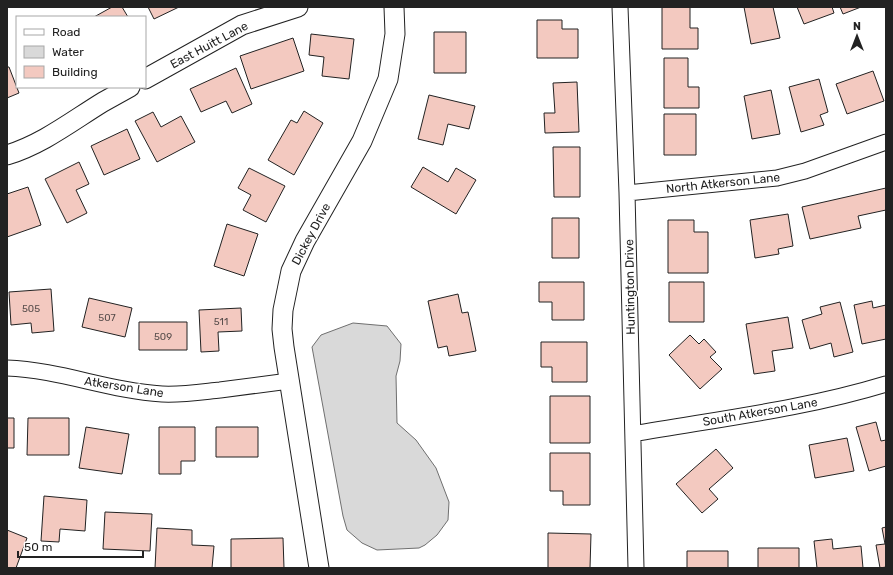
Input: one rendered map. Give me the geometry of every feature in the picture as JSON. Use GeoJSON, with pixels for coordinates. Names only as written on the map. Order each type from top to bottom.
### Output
{"type":"FeatureCollection","features":[{"type":"Feature","properties":{"kind":"street","name":"East Huitt Lane"},"geometry":{"type":"LineString","coordinates":[[146,78],[242,25],[298,7]]}},
{"type":"Feature","properties":{"kind":"street","name":"Dickey Drive"},"geometry":{"type":"LineString","coordinates":[[319,568],[289,381],[282,329],[283,310],[291,271],[305,241],[362,141],[384,90],[388,79],[395,34],[394,7]]}},
{"type":"Feature","properties":{"kind":"street","name":"Huntington Drive"},"geometry":{"type":"LineString","coordinates":[[620,7],[627,193],[636,568]]}},
{"type":"Feature","properties":{"kind":"street"},"geometry":{"type":"LineString","coordinates":[[7,155],[22,150],[50,136],[128,88]]}},
{"type":"Feature","properties":{"kind":"street","name":"North Atkerson Lane"},"geometry":{"type":"LineString","coordinates":[[627,193],[777,178],[805,171],[886,142]]}},
{"type":"Feature","properties":{"kind":"street","name":"Atkerson Lane"},"geometry":{"type":"LineString","coordinates":[[7,368],[39,371],[138,391],[162,394],[187,394],[289,381]]}},
{"type":"Feature","properties":{"kind":"street","name":"South Atkerson Lane"},"geometry":{"type":"LineString","coordinates":[[633,434],[796,406],[857,393],[886,384]]}},
{"type":"Feature","properties":{"kind":"water"},"geometry":{"type":"Polygon","coordinates":[[[353,323],[387,326],[401,344],[400,361],[396,376],[397,423],[416,440],[436,468],[449,502],[448,520],[437,535],[419,548],[377,550],[362,543],[347,530],[343,516],[312,347],[321,335],[353,323]]]}},
{"type":"Feature","properties":{"kind":"building"},"geometry":{"type":"Polygon","coordinates":[[[112,7],[122,7],[127,16],[96,16],[112,7]]]}},
{"type":"Feature","properties":{"kind":"building"},"geometry":{"type":"Polygon","coordinates":[[[148,7],[179,7],[154,19],[148,7]]]}},
{"type":"Feature","properties":{"kind":"building"},"geometry":{"type":"Polygon","coordinates":[[[662,7],[690,7],[690,28],[698,28],[698,49],[662,49],[662,7]]]}},
{"type":"Feature","properties":{"kind":"building"},"geometry":{"type":"Polygon","coordinates":[[[744,7],[773,7],[780,38],[751,44],[744,7]]]}},
{"type":"Feature","properties":{"kind":"building"},"geometry":{"type":"Polygon","coordinates":[[[797,7],[832,7],[834,13],[804,24],[797,7]]]}},
{"type":"Feature","properties":{"kind":"building"},"geometry":{"type":"Polygon","coordinates":[[[840,7],[861,7],[843,14],[840,7]]]}},
{"type":"Feature","properties":{"kind":"building"},"geometry":{"type":"Polygon","coordinates":[[[537,20],[562,20],[562,29],[578,29],[578,58],[537,58],[537,20]]]}},
{"type":"Feature","properties":{"kind":"building"},"geometry":{"type":"Polygon","coordinates":[[[434,32],[466,32],[466,73],[434,73],[434,32]]]}},
{"type":"Feature","properties":{"kind":"building"},"geometry":{"type":"Polygon","coordinates":[[[311,34],[354,39],[349,79],[322,76],[324,57],[309,55],[311,34]]]}},
{"type":"Feature","properties":{"kind":"building"},"geometry":{"type":"Polygon","coordinates":[[[293,38],[304,71],[251,89],[240,56],[293,38]]]}},
{"type":"Feature","properties":{"kind":"building"},"geometry":{"type":"Polygon","coordinates":[[[664,58],[688,58],[688,87],[699,87],[699,108],[664,108],[664,58]]]}},
{"type":"Feature","properties":{"kind":"building"},"geometry":{"type":"Polygon","coordinates":[[[7,67],[9,67],[19,93],[7,98],[7,67]]]}},
{"type":"Feature","properties":{"kind":"building"},"geometry":{"type":"Polygon","coordinates":[[[236,68],[252,104],[232,113],[226,101],[201,112],[190,89],[236,68]]]}},
{"type":"Feature","properties":{"kind":"building"},"geometry":{"type":"Polygon","coordinates":[[[873,71],[884,101],[847,114],[836,84],[873,71]]]}},
{"type":"Feature","properties":{"kind":"building"},"geometry":{"type":"Polygon","coordinates":[[[819,79],[828,112],[820,115],[824,125],[801,132],[789,87],[819,79]]]}},
{"type":"Feature","properties":{"kind":"building"},"geometry":{"type":"Polygon","coordinates":[[[577,82],[579,132],[545,133],[544,113],[555,113],[553,83],[577,82]]]}},
{"type":"Feature","properties":{"kind":"building"},"geometry":{"type":"Polygon","coordinates":[[[771,90],[780,134],[752,139],[744,96],[771,90]]]}},
{"type":"Feature","properties":{"kind":"building"},"geometry":{"type":"Polygon","coordinates":[[[429,95],[475,106],[469,129],[448,124],[443,145],[418,139],[429,95]]]}},
{"type":"Feature","properties":{"kind":"building"},"geometry":{"type":"Polygon","coordinates":[[[304,111],[323,123],[294,175],[268,160],[291,120],[297,123],[304,111]]]}},
{"type":"Feature","properties":{"kind":"building"},"geometry":{"type":"Polygon","coordinates":[[[153,112],[161,127],[181,116],[195,142],[157,162],[135,121],[153,112]]]}},
{"type":"Feature","properties":{"kind":"building"},"geometry":{"type":"Polygon","coordinates":[[[664,114],[696,114],[696,155],[664,155],[664,114]]]}},
{"type":"Feature","properties":{"kind":"building"},"geometry":{"type":"Polygon","coordinates":[[[127,129],[140,159],[104,175],[91,146],[127,129]]]}},
{"type":"Feature","properties":{"kind":"building"},"geometry":{"type":"Polygon","coordinates":[[[553,147],[580,147],[580,197],[554,197],[553,147]]]}},
{"type":"Feature","properties":{"kind":"building"},"geometry":{"type":"Polygon","coordinates":[[[79,162],[89,184],[76,190],[87,213],[67,223],[45,179],[79,162]]]}},
{"type":"Feature","properties":{"kind":"building"},"geometry":{"type":"Polygon","coordinates":[[[423,167],[448,182],[456,168],[476,180],[456,214],[411,187],[423,167]]]}},
{"type":"Feature","properties":{"kind":"building"},"geometry":{"type":"Polygon","coordinates":[[[249,168],[285,186],[266,222],[243,210],[251,195],[238,188],[249,168]]]}},
{"type":"Feature","properties":{"kind":"building"},"geometry":{"type":"Polygon","coordinates":[[[28,187],[41,225],[7,237],[7,194],[28,187]]]}},
{"type":"Feature","properties":{"kind":"building"},"geometry":{"type":"Polygon","coordinates":[[[886,188],[886,210],[858,216],[861,228],[810,239],[802,207],[886,188]]]}},
{"type":"Feature","properties":{"kind":"building"},"geometry":{"type":"Polygon","coordinates":[[[788,214],[793,246],[778,249],[779,254],[755,258],[750,220],[788,214]]]}},
{"type":"Feature","properties":{"kind":"building"},"geometry":{"type":"Polygon","coordinates":[[[552,218],[579,218],[579,258],[552,258],[552,218]]]}},
{"type":"Feature","properties":{"kind":"building"},"geometry":{"type":"Polygon","coordinates":[[[668,220],[694,220],[694,232],[708,232],[708,273],[668,273],[668,220]]]}},
{"type":"Feature","properties":{"kind":"building"},"geometry":{"type":"Polygon","coordinates":[[[227,224],[258,234],[244,276],[214,266],[227,224]]]}},
{"type":"Feature","properties":{"kind":"building"},"geometry":{"type":"Polygon","coordinates":[[[539,282],[584,282],[584,320],[552,320],[552,302],[539,302],[539,282]]]}},
{"type":"Feature","properties":{"kind":"building"},"geometry":{"type":"Polygon","coordinates":[[[669,282],[704,282],[704,322],[669,322],[669,282]]]}},
{"type":"Feature","properties":{"kind":"building"},"geometry":{"type":"Polygon","coordinates":[[[51,289],[54,331],[32,333],[31,323],[11,325],[9,292],[51,289]]]}},
{"type":"Feature","properties":{"kind":"building"},"geometry":{"type":"Polygon","coordinates":[[[458,294],[462,313],[468,312],[476,351],[449,356],[447,346],[438,348],[428,301],[458,294]]]}},
{"type":"Feature","properties":{"kind":"building"},"geometry":{"type":"Polygon","coordinates":[[[89,298],[132,308],[125,337],[82,327],[89,298]]]}},
{"type":"Feature","properties":{"kind":"building"},"geometry":{"type":"Polygon","coordinates":[[[872,301],[873,308],[886,305],[886,339],[862,344],[854,305],[872,301]]]}},
{"type":"Feature","properties":{"kind":"building"},"geometry":{"type":"Polygon","coordinates":[[[840,302],[853,352],[834,357],[831,343],[810,349],[802,320],[822,314],[820,307],[840,302]]]}},
{"type":"Feature","properties":{"kind":"building"},"geometry":{"type":"Polygon","coordinates":[[[241,308],[242,331],[218,332],[219,351],[201,352],[199,310],[241,308]]]}},
{"type":"Feature","properties":{"kind":"building"},"geometry":{"type":"Polygon","coordinates":[[[788,317],[793,348],[772,351],[775,371],[754,374],[746,324],[788,317]]]}},
{"type":"Feature","properties":{"kind":"building"},"geometry":{"type":"Polygon","coordinates":[[[139,322],[187,322],[187,350],[139,350],[139,322]]]}},
{"type":"Feature","properties":{"kind":"building"},"geometry":{"type":"Polygon","coordinates":[[[690,335],[699,344],[704,339],[716,352],[710,357],[722,369],[700,389],[669,355],[690,335]]]}},
{"type":"Feature","properties":{"kind":"building"},"geometry":{"type":"Polygon","coordinates":[[[541,342],[587,342],[587,382],[552,382],[552,367],[541,367],[541,342]]]}},
{"type":"Feature","properties":{"kind":"building"},"geometry":{"type":"Polygon","coordinates":[[[550,396],[590,396],[590,443],[550,443],[550,396]]]}},
{"type":"Feature","properties":{"kind":"building"},"geometry":{"type":"Polygon","coordinates":[[[7,418],[14,418],[14,448],[7,448],[7,418]]]}},
{"type":"Feature","properties":{"kind":"building"},"geometry":{"type":"Polygon","coordinates":[[[28,418],[69,418],[69,455],[27,455],[28,418]]]}},
{"type":"Feature","properties":{"kind":"building"},"geometry":{"type":"Polygon","coordinates":[[[876,422],[881,441],[886,440],[886,466],[869,471],[856,427],[876,422]]]}},
{"type":"Feature","properties":{"kind":"building"},"geometry":{"type":"Polygon","coordinates":[[[86,427],[129,434],[122,474],[79,468],[86,427]]]}},
{"type":"Feature","properties":{"kind":"building"},"geometry":{"type":"Polygon","coordinates":[[[159,427],[195,427],[195,461],[181,461],[181,474],[159,474],[159,427]]]}},
{"type":"Feature","properties":{"kind":"building"},"geometry":{"type":"Polygon","coordinates":[[[216,427],[258,427],[258,457],[216,457],[216,427]]]}},
{"type":"Feature","properties":{"kind":"building"},"geometry":{"type":"Polygon","coordinates":[[[847,438],[854,471],[815,478],[809,445],[847,438]]]}},
{"type":"Feature","properties":{"kind":"building"},"geometry":{"type":"Polygon","coordinates":[[[716,449],[733,468],[709,489],[718,499],[702,513],[676,484],[716,449]]]}},
{"type":"Feature","properties":{"kind":"building"},"geometry":{"type":"Polygon","coordinates":[[[550,453],[590,453],[590,505],[563,505],[563,491],[550,491],[550,453]]]}},
{"type":"Feature","properties":{"kind":"building"},"geometry":{"type":"Polygon","coordinates":[[[44,496],[87,500],[85,531],[60,529],[59,542],[41,541],[44,496]]]}},
{"type":"Feature","properties":{"kind":"building"},"geometry":{"type":"Polygon","coordinates":[[[105,512],[152,514],[150,551],[103,549],[105,512]]]}},
{"type":"Feature","properties":{"kind":"building"},"geometry":{"type":"Polygon","coordinates":[[[886,527],[886,567],[880,568],[876,545],[885,544],[882,528],[886,527]]]}},
{"type":"Feature","properties":{"kind":"building"},"geometry":{"type":"Polygon","coordinates":[[[157,528],[192,530],[192,545],[214,546],[212,568],[155,568],[157,528]]]}},
{"type":"Feature","properties":{"kind":"building"},"geometry":{"type":"Polygon","coordinates":[[[7,530],[27,538],[16,568],[7,568],[7,530]]]}},
{"type":"Feature","properties":{"kind":"building"},"geometry":{"type":"Polygon","coordinates":[[[548,533],[591,534],[590,568],[548,568],[548,533]]]}},
{"type":"Feature","properties":{"kind":"building"},"geometry":{"type":"Polygon","coordinates":[[[283,538],[284,568],[231,568],[231,539],[283,538]]]}},
{"type":"Feature","properties":{"kind":"building"},"geometry":{"type":"Polygon","coordinates":[[[832,539],[833,549],[861,546],[863,568],[817,568],[814,541],[832,539]]]}},
{"type":"Feature","properties":{"kind":"building"},"geometry":{"type":"Polygon","coordinates":[[[758,548],[799,548],[799,568],[758,568],[758,548]]]}},
{"type":"Feature","properties":{"kind":"building"},"geometry":{"type":"Polygon","coordinates":[[[687,551],[728,551],[728,568],[687,568],[687,551]]]}}]}
